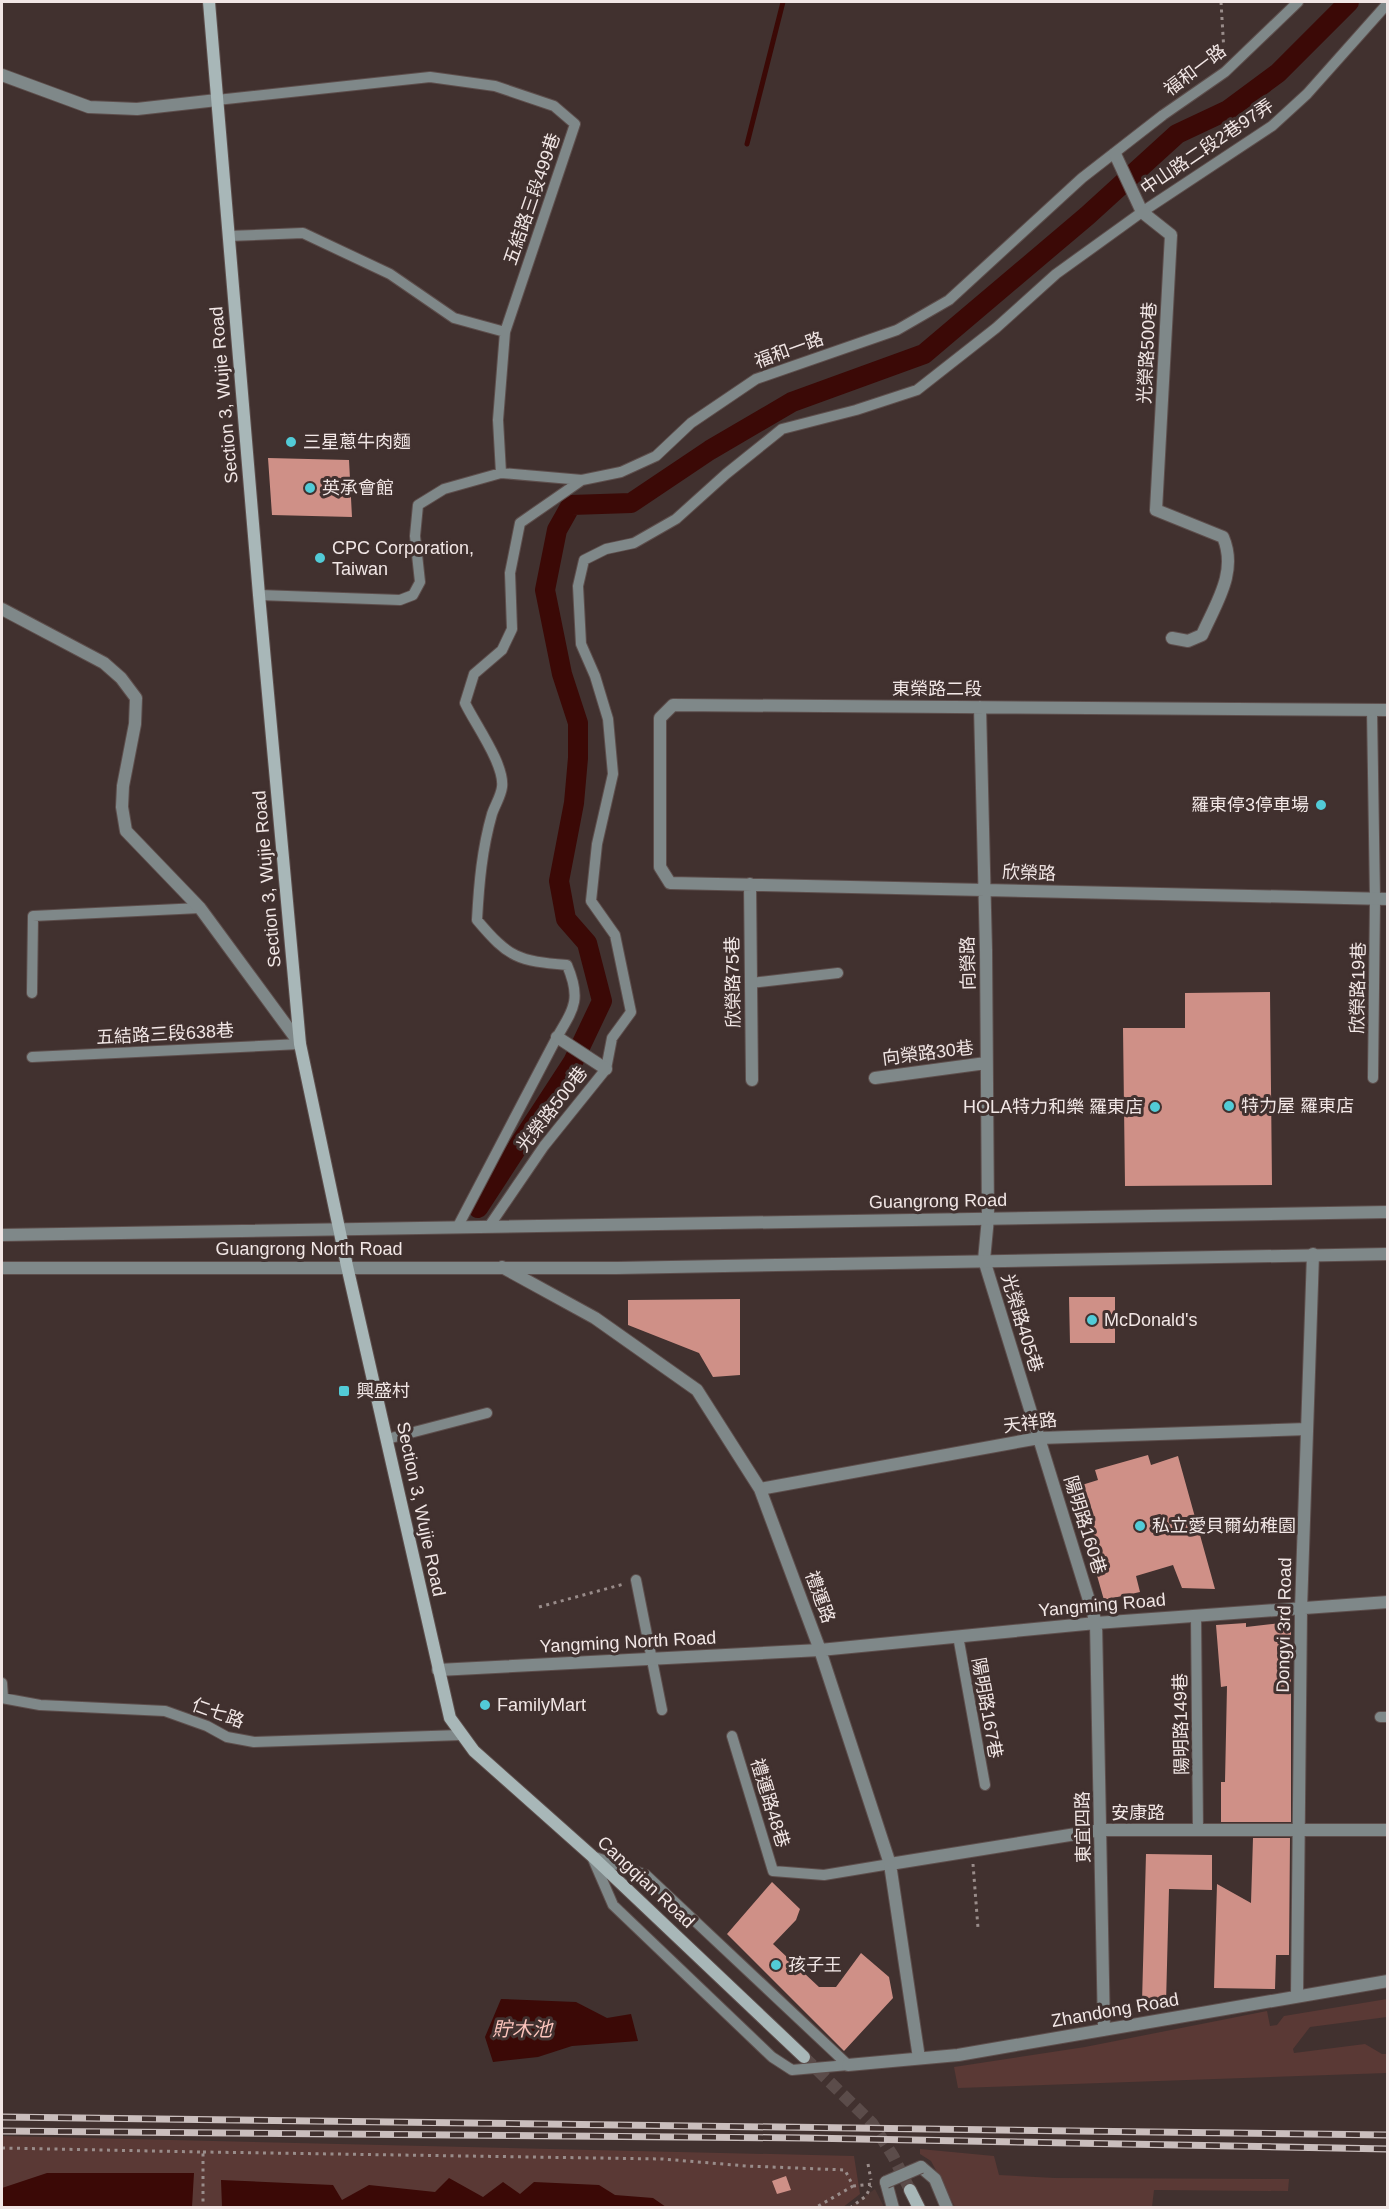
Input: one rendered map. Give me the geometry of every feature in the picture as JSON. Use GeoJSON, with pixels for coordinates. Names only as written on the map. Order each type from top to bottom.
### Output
{"type":"FeatureCollection","features":[{"type":"Feature","properties":{"kind":"main road","name":"Section 3, Wujie Road"},"geometry":{"type":"LineString","coordinates":[[209,2],[300,1044],[346,1266],[438,1670],[450,1719],[461,1735]]}},
{"type":"Feature","properties":{"kind":"main road","name":"Cangqian Road"},"geometry":{"type":"LineString","coordinates":[[461,1735],[474,1751],[592,1856],[804,2057]]}},
{"type":"Feature","properties":{"kind":"main road"},"geometry":{"type":"LineString","coordinates":[[910,2190],[919,2208]]}},
{"type":"Feature","properties":{"kind":"street"},"geometry":{"type":"LineString","coordinates":[[2,75],[89,107],[137,109],[217,100]]}},
{"type":"Feature","properties":{"kind":"street"},"geometry":{"type":"LineString","coordinates":[[1115,154],[1142,212]]}},
{"type":"Feature","properties":{"kind":"street","name":"光榮路500巷"},"geometry":{"type":"LineString","coordinates":[[1142,212],[1171,235],[1156,510],[1223,537],[1230,552],[1229,575],[1202,635],[1188,641],[1172,638]]}},
{"type":"Feature","properties":{"kind":"street"},"geometry":{"type":"LineString","coordinates":[[2,609],[104,663],[121,678],[136,698],[135,724],[123,786],[122,807],[126,831],[200,908],[300,1044]]}},
{"type":"Feature","properties":{"kind":"street","name":"東榮路二段"},"geometry":{"type":"LineString","coordinates":[[670,883],[660,867],[660,718],[673,705],[1388,710]]}},
{"type":"Feature","properties":{"kind":"street","name":"向榮路"},"geometry":{"type":"LineString","coordinates":[[980,707],[988,1218]]}},
{"type":"Feature","properties":{"kind":"street","name":"欣榮路"},"geometry":{"type":"LineString","coordinates":[[670,883],[1381,899]]}},
{"type":"Feature","properties":{"kind":"street","name":"欣榮路75巷"},"geometry":{"type":"LineString","coordinates":[[750,884],[752,1080]]}},
{"type":"Feature","properties":{"kind":"street"},"geometry":{"type":"LineString","coordinates":[[557,1036],[606,1069]]}},
{"type":"Feature","properties":{"kind":"street","name":"向榮路30巷"},"geometry":{"type":"LineString","coordinates":[[875,1078],[986,1063]]}},
{"type":"Feature","properties":{"kind":"street","name":"Guangrong Road"},"geometry":{"type":"LineString","coordinates":[[490,1225],[1388,1212]]}},
{"type":"Feature","properties":{"kind":"street","name":"光榮路405巷"},"geometry":{"type":"LineString","coordinates":[[988,1218],[984,1260],[1039,1438]]}},
{"type":"Feature","properties":{"kind":"street","name":"Guangrong North Road"},"geometry":{"type":"LineString","coordinates":[[2,1235],[339,1230],[490,1225]]}},
{"type":"Feature","properties":{"kind":"street","name":"Dongyi 3rd Road"},"geometry":{"type":"LineString","coordinates":[[1297,1995],[1301,1609],[1313,1254]]}},
{"type":"Feature","properties":{"kind":"street"},"geometry":{"type":"LineString","coordinates":[[984,1260],[1388,1254]]}},
{"type":"Feature","properties":{"kind":"street","name":"Guangrong North Road"},"geometry":{"type":"LineString","coordinates":[[2,1268],[501,1266],[617,1268],[984,1260]]}},
{"type":"Feature","properties":{"kind":"street","name":"禮運路"},"geometry":{"type":"LineString","coordinates":[[501,1266],[595,1318],[697,1390],[760,1489],[820,1650],[890,1864],[919,2058]]}},
{"type":"Feature","properties":{"kind":"street","name":"天祥路"},"geometry":{"type":"LineString","coordinates":[[760,1489],[1039,1438],[1307,1429]]}},
{"type":"Feature","properties":{"kind":"street","name":"陽明路160巷"},"geometry":{"type":"LineString","coordinates":[[1039,1438],[1096,1623]]}},
{"type":"Feature","properties":{"kind":"street","name":"Yangming Road"},"geometry":{"type":"LineString","coordinates":[[820,1650],[1096,1623],[1388,1602]]}},
{"type":"Feature","properties":{"kind":"street","name":"東宜四路"},"geometry":{"type":"LineString","coordinates":[[1096,1623],[1104,2031]]}},
{"type":"Feature","properties":{"kind":"street","name":"Yangming North Road"},"geometry":{"type":"LineString","coordinates":[[438,1670],[820,1650]]}},
{"type":"Feature","properties":{"kind":"street","name":"安康路"},"geometry":{"type":"LineString","coordinates":[[890,1864],[1101,1830],[1388,1830]]}},
{"type":"Feature","properties":{"kind":"street","name":"Zhandong Road"},"geometry":{"type":"LineString","coordinates":[[848,2065],[958,2055],[1388,1981]]}},
{"type":"Feature","properties":{"kind":"street"},"geometry":{"type":"LineString","coordinates":[[893,2208],[886,2182],[921,2167],[935,2179],[947,2208]]}},
{"type":"Feature","properties":{"kind":"lane","name":"福和一路"},"geometry":{"type":"LineString","coordinates":[[259,595],[400,600],[413,595],[420,582],[415,536],[418,505],[444,489],[501,473],[582,480],[621,472],[656,456],[691,423],[756,379],[897,330],[949,300],[1082,178],[1162,115],[1225,72],[1298,2]]}},
{"type":"Feature","properties":{"kind":"lane","name":"中山路二段2巷97弄"},"geometry":{"type":"LineString","coordinates":[[631,1012],[615,935],[591,901],[597,843],[613,774],[608,719],[595,676],[581,644],[578,586],[585,560],[606,549],[634,543],[676,519],[726,474],[782,429],[856,410],[917,390],[996,328],[1056,274],[1142,212],[1272,126],[1307,94],[1388,3]]}},
{"type":"Feature","properties":{"kind":"lane","name":"五結路三段499巷"},"geometry":{"type":"LineString","coordinates":[[217,100],[430,77],[495,86],[554,106],[575,124],[505,332],[498,420],[501,473]]}},
{"type":"Feature","properties":{"kind":"lane"},"geometry":{"type":"LineString","coordinates":[[228,236],[303,233],[390,274],[454,318],[505,332]]}},
{"type":"Feature","properties":{"kind":"lane"},"geometry":{"type":"LineString","coordinates":[[458,1226],[557,1036],[574,1009],[574,981],[567,964],[526,961],[496,942],[477,920],[479,871],[492,812],[503,786],[492,750],[465,703],[474,674],[502,650],[512,629],[510,573],[520,523],[582,480]]}},
{"type":"Feature","properties":{"kind":"lane","name":"欣榮路19巷"},"geometry":{"type":"LineString","coordinates":[[1371,710],[1381,899],[1373,1078]]}},
{"type":"Feature","properties":{"kind":"lane"},"geometry":{"type":"LineString","coordinates":[[32,993],[33,916],[200,908]]}},
{"type":"Feature","properties":{"kind":"lane"},"geometry":{"type":"LineString","coordinates":[[751,983],[838,973]]}},
{"type":"Feature","properties":{"kind":"lane","name":"光榮路500巷"},"geometry":{"type":"LineString","coordinates":[[490,1225],[544,1146],[606,1069],[612,1038],[631,1012]]}},
{"type":"Feature","properties":{"kind":"lane","name":"五結路三段638巷"},"geometry":{"type":"LineString","coordinates":[[32,1057],[300,1044]]}},
{"type":"Feature","properties":{"kind":"lane"},"geometry":{"type":"LineString","coordinates":[[387,1439],[487,1413]]}},
{"type":"Feature","properties":{"kind":"lane"},"geometry":{"type":"LineString","coordinates":[[636,1580],[662,1710]]}},
{"type":"Feature","properties":{"kind":"lane","name":"陽明路149巷"},"geometry":{"type":"LineString","coordinates":[[1196,1616],[1198,1831]]}},
{"type":"Feature","properties":{"kind":"lane","name":"陽明路167巷"},"geometry":{"type":"LineString","coordinates":[[958,1636],[985,1785]]}},
{"type":"Feature","properties":{"kind":"lane"},"geometry":{"type":"LineString","coordinates":[[2,1683],[2,1698]]}},
{"type":"Feature","properties":{"kind":"lane","name":"仁七路"},"geometry":{"type":"LineString","coordinates":[[2,1698],[40,1705],[165,1712],[207,1726],[227,1737],[254,1742],[461,1735]]}},
{"type":"Feature","properties":{"kind":"lane","name":"禮運路48巷"},"geometry":{"type":"LineString","coordinates":[[732,1736],[774,1871],[824,1875],[890,1864]]}},
{"type":"Feature","properties":{"kind":"lane"},"geometry":{"type":"LineString","coordinates":[[592,1856],[613,1905],[772,2057],[792,2070],[848,2065]]}},
{"type":"Feature","properties":{"kind":"lane"},"geometry":{"type":"LineString","coordinates":[[592,1856],[646,1875],[848,2065]]}},
{"type":"Feature","properties":{"kind":"path"},"geometry":{"type":"LineString","coordinates":[[1221,2],[1225,72]]}},
{"type":"Feature","properties":{"kind":"path"},"geometry":{"type":"LineString","coordinates":[[539,1607],[636,1580]]}},
{"type":"Feature","properties":{"kind":"path"},"geometry":{"type":"LineString","coordinates":[[972,1851],[978,1928]]}},
{"type":"Feature","properties":{"kind":"path"},"geometry":{"type":"LineString","coordinates":[[2,2148],[662,2159],[747,2166],[845,2170],[853,2186],[814,2208]]}},
{"type":"Feature","properties":{"kind":"path"},"geometry":{"type":"LineString","coordinates":[[203,2152],[203,2208]]}},
{"type":"Feature","properties":{"kind":"path"},"geometry":{"type":"LineString","coordinates":[[850,2208],[866,2196],[872,2184],[868,2164]]}},
{"type":"Feature","properties":{"kind":"shaded area"},"geometry":{"type":"Polygon","coordinates":[[[1387,1999],[1387,2017],[1310,2027],[1293,2049],[1294,2053],[1365,2044],[1382,2054],[1387,2054],[1387,2073],[958,2088],[954,2067],[1085,2047],[1267,2011],[1270,2026],[1277,2025],[1284,2016],[1387,1999]]]}},
{"type":"Feature","properties":{"kind":"shaded area"},"geometry":{"type":"Polygon","coordinates":[[[2,2136],[854,2156],[860,2194],[842,2208],[2,2208],[2,2136]]]}},
{"type":"Feature","properties":{"kind":"shaded area"},"geometry":{"type":"Polygon","coordinates":[[[920,2149],[994,2156],[999,2175],[1055,2178],[1289,2179],[1288,2191],[1154,2190],[1152,2207],[955,2207],[931,2161],[920,2154],[920,2149]]]}},
{"type":"Feature","properties":{"kind":"shaded area"},"geometry":{"type":"Polygon","coordinates":[[[875,2189],[884,2207],[850,2207],[875,2189]]]}},
{"type":"Feature","properties":{"kind":"water","name":"貯木池"},"geometry":{"type":"Polygon","coordinates":[[[501,1999],[576,2002],[607,2018],[631,2014],[638,2041],[572,2046],[538,2057],[493,2062],[485,2037],[501,1999]]]}},
{"type":"Feature","properties":{"kind":"water"},"geometry":{"type":"Polygon","coordinates":[[[47,2173],[194,2173],[192,2207],[2,2207],[2,2188],[47,2173]]]}},
{"type":"Feature","properties":{"kind":"water"},"geometry":{"type":"Polygon","coordinates":[[[449,2178],[483,2197],[503,2182],[520,2194],[534,2182],[599,2185],[615,2195],[653,2198],[666,2207],[222,2207],[221,2180],[333,2185],[342,2200],[369,2185],[435,2192],[449,2178]]]}},
{"type":"Feature","properties":{"kind":"building","name":"英承會館"},"geometry":{"type":"Polygon","coordinates":[[[268,458],[349,460],[352,517],[272,515],[268,458]]]}},
{"type":"Feature","properties":{"kind":"building","name":"特力屋 羅東店"},"geometry":{"type":"Polygon","coordinates":[[[1270,992],[1272,1185],[1125,1186],[1123,1028],[1185,1028],[1185,993],[1270,992]]]}},
{"type":"Feature","properties":{"kind":"building","name":"McDonald's"},"geometry":{"type":"Polygon","coordinates":[[[1069,1297],[1115,1297],[1115,1343],[1070,1343],[1069,1297]]]}},
{"type":"Feature","properties":{"kind":"building"},"geometry":{"type":"Polygon","coordinates":[[[740,1299],[740,1375],[713,1377],[699,1353],[628,1325],[628,1300],[740,1299]]]}},
{"type":"Feature","properties":{"kind":"building","name":"私立愛貝爾幼稚園"},"geometry":{"type":"Polygon","coordinates":[[[1148,1455],[1151,1465],[1178,1456],[1215,1589],[1182,1588],[1173,1565],[1136,1576],[1140,1592],[1104,1600],[1072,1488],[1098,1480],[1095,1470],[1148,1455]]]}},
{"type":"Feature","properties":{"kind":"building"},"geometry":{"type":"Polygon","coordinates":[[[1291,1622],[1291,1822],[1221,1822],[1221,1782],[1225,1782],[1227,1686],[1221,1687],[1216,1625],[1246,1623],[1246,1627],[1291,1622]]]}},
{"type":"Feature","properties":{"kind":"building"},"geometry":{"type":"Polygon","coordinates":[[[1253,1838],[1290,1838],[1289,1955],[1276,1955],[1275,1989],[1214,1988],[1217,1884],[1251,1903],[1253,1838]]]}},
{"type":"Feature","properties":{"kind":"building"},"geometry":{"type":"Polygon","coordinates":[[[1146,1854],[1212,1855],[1212,1890],[1169,1889],[1166,2003],[1142,2002],[1146,1854]]]}},
{"type":"Feature","properties":{"kind":"building","name":"孩子王"},"geometry":{"type":"Polygon","coordinates":[[[772,1882],[800,1909],[796,1920],[773,1944],[819,1987],[836,1987],[861,1953],[889,1977],[893,1998],[844,2051],[727,1934],[772,1882]]]}},
{"type":"Feature","properties":{"kind":"building"},"geometry":{"type":"Polygon","coordinates":[[[786,2176],[791,2190],[777,2194],[772,2181],[786,2176]]]}},
{"type":"Feature","properties":{"kind":"waterway"},"geometry":{"type":"LineString","coordinates":[[747,144],[783,2]]}},
{"type":"Feature","properties":{"kind":"waterway"},"geometry":{"type":"LineString","coordinates":[[478,1208],[573,1062],[602,1001],[587,943],[566,919],[559,881],[574,803],[578,723],[562,674],[545,590],[557,530],[571,505],[631,503],[710,450],[792,402],[924,354],[1087,216],[1177,134],[1228,110],[1278,73],[1349,2]]}},
{"type":"Feature","properties":{"kind":"tunnel"},"geometry":{"type":"LineString","coordinates":[[804,2057],[872,2123],[893,2156],[910,2190]]}},
{"type":"Feature","properties":{"kind":"railway"},"geometry":{"type":"LineString","coordinates":[[2,2117],[1388,2135]]}},
{"type":"Feature","properties":{"kind":"railway"},"geometry":{"type":"LineString","coordinates":[[2,2131],[806,2138],[1388,2149]]}},
{"type":"Feature","properties":{"kind":"place","name":"三星蔥牛肉麵"},"geometry":{"type":"Point","coordinates":[291,442]}},
{"type":"Feature","properties":{"kind":"place","name":"英承會館"},"geometry":{"type":"Point","coordinates":[310,488]}},
{"type":"Feature","properties":{"kind":"place","name":"CPC Corporation, Taiwan"},"geometry":{"type":"Point","coordinates":[320,558]}},
{"type":"Feature","properties":{"kind":"place","name":"羅東停3停車場"},"geometry":{"type":"Point","coordinates":[1321,805]}},
{"type":"Feature","properties":{"kind":"place","name":"特力屋 羅東店"},"geometry":{"type":"Point","coordinates":[1229,1106]}},
{"type":"Feature","properties":{"kind":"place","name":"HOLA特力和樂 羅東店"},"geometry":{"type":"Point","coordinates":[1155,1107]}},
{"type":"Feature","properties":{"kind":"place","name":"McDonald's"},"geometry":{"type":"Point","coordinates":[1092,1320]}},
{"type":"Feature","properties":{"kind":"place","name":"興盛村"},"geometry":{"type":"Point","coordinates":[344,1391]}},
{"type":"Feature","properties":{"kind":"place","name":"私立愛貝爾幼稚園"},"geometry":{"type":"Point","coordinates":[1140,1526]}},
{"type":"Feature","properties":{"kind":"place","name":"FamilyMart"},"geometry":{"type":"Point","coordinates":[485,1705]}},
{"type":"Feature","properties":{"kind":"place","name":"孩子王"},"geometry":{"type":"Point","coordinates":[776,1965]}}]}
